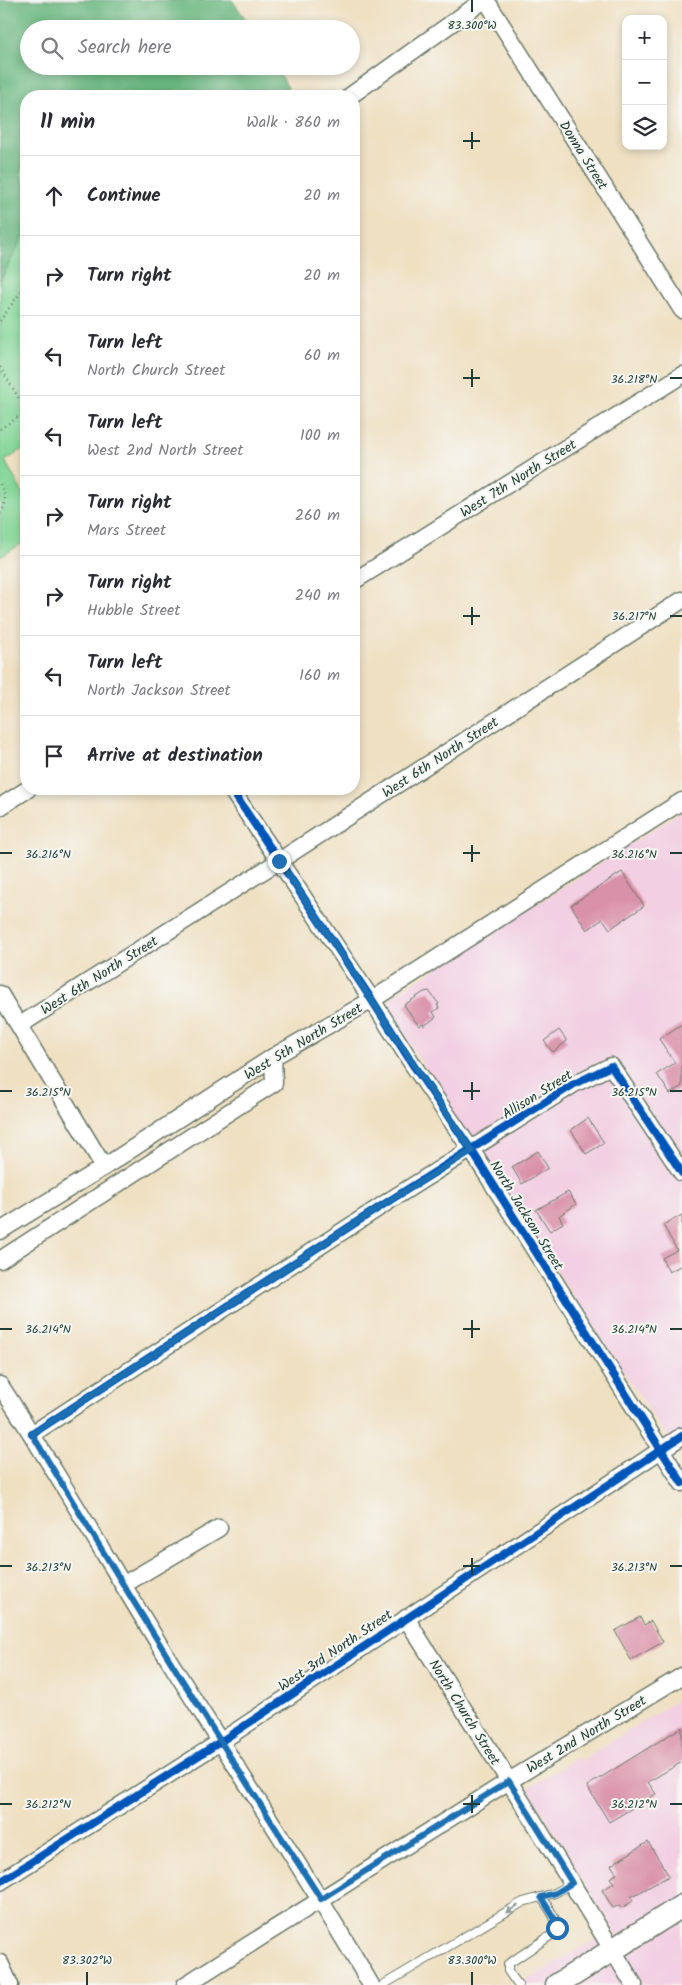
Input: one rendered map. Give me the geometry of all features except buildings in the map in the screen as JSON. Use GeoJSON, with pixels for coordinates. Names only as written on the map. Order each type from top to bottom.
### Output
{"type":"FeatureCollection","features":[{"type":"Feature","properties":{"kind":"main road"},"geometry":{"type":"LineString","coordinates":[[557,1985],[682,1906]]}},
{"type":"Feature","properties":{"kind":"street"},"geometry":{"type":"LineString","coordinates":[[358,90],[485,0]]}},
{"type":"Feature","properties":{"kind":"street","name":"Donna Street"},"geometry":{"type":"LineString","coordinates":[[485,0],[682,310]]}},
{"type":"Feature","properties":{"kind":"street","name":"West 7th North Street"},"geometry":{"type":"LineString","coordinates":[[360,578],[682,375]]}},
{"type":"Feature","properties":{"kind":"street","name":"West 6th North Street"},"geometry":{"type":"LineString","coordinates":[[20,1025],[279,861],[682,600]]}},
{"type":"Feature","properties":{"kind":"street"},"geometry":{"type":"LineString","coordinates":[[0,807],[20,794]]}},
{"type":"Feature","properties":{"kind":"street","name":"North Jackson Street"},"geometry":{"type":"LineString","coordinates":[[235,795],[372,1000],[413,1066],[472,1151],[682,1483]]}},
{"type":"Feature","properties":{"kind":"street","name":"West 5th North Street"},"geometry":{"type":"LineString","coordinates":[[0,1232],[273,1057],[372,1000],[682,801]]}},
{"type":"Feature","properties":{"kind":"street"},"geometry":{"type":"LineString","coordinates":[[0,994],[104,1167]]}},
{"type":"Feature","properties":{"kind":"street"},"geometry":{"type":"LineString","coordinates":[[0,1260],[274,1083],[273,1057]]}},
{"type":"Feature","properties":{"kind":"street","name":"Allison Street"},"geometry":{"type":"LineString","coordinates":[[472,1151],[574,1084],[611,1066],[682,1173]]}},
{"type":"Feature","properties":{"kind":"street"},"geometry":{"type":"LineString","coordinates":[[32,1434],[392,1199],[472,1151]]}},
{"type":"Feature","properties":{"kind":"street"},"geometry":{"type":"LineString","coordinates":[[0,1385],[32,1434],[123,1586],[220,1742],[321,1899],[371,1985]]}},
{"type":"Feature","properties":{"kind":"street","name":"West 3rd North Street"},"geometry":{"type":"LineString","coordinates":[[0,1882],[220,1742],[682,1436]]}},
{"type":"Feature","properties":{"kind":"street"},"geometry":{"type":"LineString","coordinates":[[123,1586],[219,1528]]}},
{"type":"Feature","properties":{"kind":"street","name":"North Church Street"},"geometry":{"type":"LineString","coordinates":[[406,1618],[634,1985]]}},
{"type":"Feature","properties":{"kind":"street","name":"West 2nd North Street"},"geometry":{"type":"LineString","coordinates":[[185,1985],[509,1781],[682,1676]]}},
{"type":"Feature","properties":{"kind":"street"},"geometry":{"type":"LineString","coordinates":[[0,1963],[10,1985]]}},
{"type":"Feature","properties":{"kind":"lane"},"geometry":{"type":"LineString","coordinates":[[383,1985],[523,1902],[556,1893],[572,1883]]}},
{"type":"Feature","properties":{"kind":"lane"},"geometry":{"type":"LineString","coordinates":[[518,1985],[508,1971],[508,1964],[556,1932],[556,1921],[541,1897]]}},
{"type":"Feature","properties":{"kind":"path"},"geometry":{"type":"LineString","coordinates":[[0,321],[20,293]]}},
{"type":"Feature","properties":{"kind":"path"},"geometry":{"type":"LineString","coordinates":[[0,367],[20,401]]}},
{"type":"Feature","properties":{"kind":"path"},"geometry":{"type":"LineString","coordinates":[[0,429],[20,415]]}},
{"type":"Feature","properties":{"kind":"path"},"geometry":{"type":"LineString","coordinates":[[0,484],[5,497],[5,505],[0,513]]}},
{"type":"Feature","properties":{"kind":"shaded area"},"geometry":{"type":"Polygon","coordinates":[[[682,811],[682,1453],[660,1427],[456,1118],[389,1011],[387,1004],[392,997],[682,811]]]}},
{"type":"Feature","properties":{"kind":"shaded area"},"geometry":{"type":"Polygon","coordinates":[[[682,1697],[682,1985],[519,1985],[612,1929],[528,1788],[576,1758],[582,1760],[682,1697]]]}},
{"type":"Feature","properties":{"kind":"green space"},"geometry":{"type":"Polygon","coordinates":[[[0,0],[232,0],[246,20],[20,20],[20,75],[281,75],[288,88],[287,90],[20,90],[20,243],[0,281],[0,0]]]}},
{"type":"Feature","properties":{"kind":"green space"},"geometry":{"type":"Polygon","coordinates":[[[20,148],[20,194],[0,182],[20,148]]]}},
{"type":"Feature","properties":{"kind":"green space"},"geometry":{"type":"Polygon","coordinates":[[[20,226],[20,451],[5,461],[20,488],[20,545],[0,557],[0,257],[20,226]]]}},
{"type":"Feature","properties":{"kind":"cycle path"},"geometry":{"type":"LineString","coordinates":[[235,795],[472,1151],[682,1483]]}},
{"type":"Feature","properties":{"kind":"cycle path"},"geometry":{"type":"LineString","coordinates":[[32,1434],[392,1199],[574,1084],[611,1066],[682,1173]]}},
{"type":"Feature","properties":{"kind":"cycle path"},"geometry":{"type":"LineString","coordinates":[[0,1882],[220,1742],[682,1436]]}},
{"type":"Feature","properties":{"kind":"route"},"geometry":{"type":"LineString","coordinates":[[279,861],[372,1000],[413,1066],[472,1151],[392,1199],[32,1434],[123,1586],[321,1899],[509,1781],[572,1883],[556,1893],[541,1897],[556,1921],[557,1928]]}}]}
